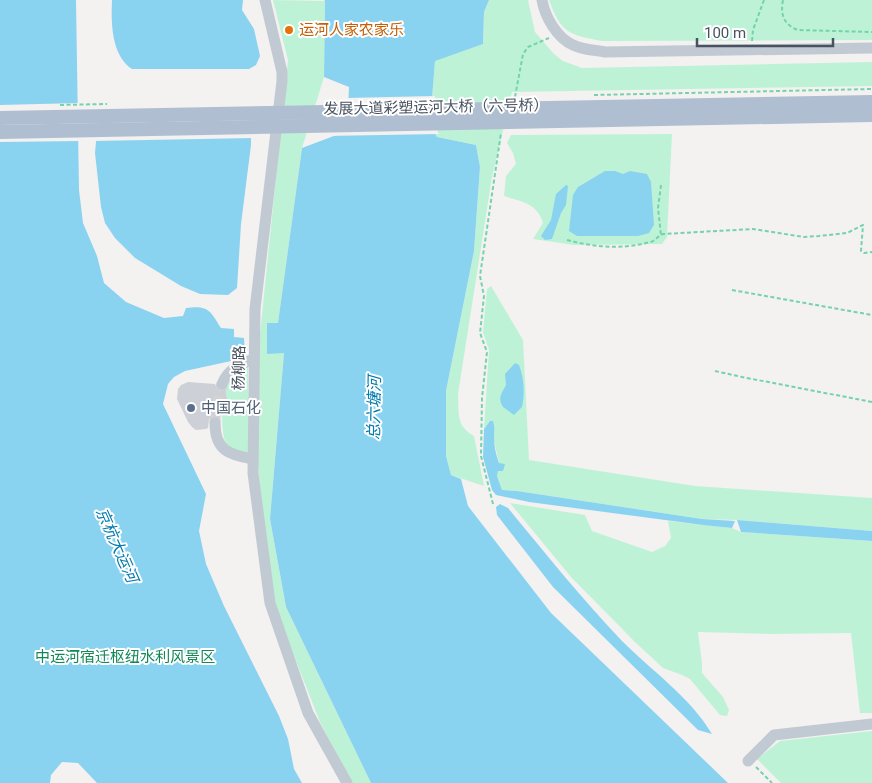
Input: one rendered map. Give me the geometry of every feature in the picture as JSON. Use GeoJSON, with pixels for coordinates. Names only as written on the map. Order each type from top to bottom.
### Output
{"type":"FeatureCollection","features":[{"type":"Feature","properties":{"kind":"main road","name":"发展大道彩塑运河大桥（六号桥）"},"geometry":{"type":"LineString","coordinates":[[0,118],[872,102]]}},
{"type":"Feature","properties":{"kind":"main road","name":"发展大道彩塑运河大桥（六号桥）"},"geometry":{"type":"LineString","coordinates":[[0,132],[872,115]]}},
{"type":"Feature","properties":{"kind":"street","name":"杨柳路"},"geometry":{"type":"LineString","coordinates":[[265,0],[282,72],[282,81],[255,309],[253,473],[270,603],[308,713],[347,783]]}},
{"type":"Feature","properties":{"kind":"street"},"geometry":{"type":"LineString","coordinates":[[542,0],[544,10],[558,34],[573,45],[605,52],[872,48]]}},
{"type":"Feature","properties":{"kind":"street"},"geometry":{"type":"LineString","coordinates":[[222,384],[227,374],[233,368],[254,359]]}},
{"type":"Feature","properties":{"kind":"street"},"geometry":{"type":"LineString","coordinates":[[215,423],[215,431],[220,445],[229,454],[253,459]]}},
{"type":"Feature","properties":{"kind":"street"},"geometry":{"type":"LineString","coordinates":[[748,761],[774,735],[872,724]]}},
{"type":"Feature","properties":{"kind":"path"},"geometry":{"type":"LineString","coordinates":[[751,49],[753,30],[764,0]]}},
{"type":"Feature","properties":{"kind":"path"},"geometry":{"type":"LineString","coordinates":[[783,0],[784,20],[791,28],[798,30],[872,32]]}},
{"type":"Feature","properties":{"kind":"path"},"geometry":{"type":"LineString","coordinates":[[515,99],[523,54],[528,47],[558,34]]}},
{"type":"Feature","properties":{"kind":"path"},"geometry":{"type":"LineString","coordinates":[[493,504],[481,456],[482,398],[487,352],[480,333],[484,296],[480,276],[495,180],[499,139],[502,130]]}},
{"type":"Feature","properties":{"kind":"path"},"geometry":{"type":"LineString","coordinates":[[661,185],[658,208],[661,235]]}},
{"type":"Feature","properties":{"kind":"path"},"geometry":{"type":"LineString","coordinates":[[567,240],[605,247],[620,247],[652,242],[661,235],[753,229],[804,237],[847,233],[863,225],[861,251],[864,253],[872,252]]}},
{"type":"Feature","properties":{"kind":"path"},"geometry":{"type":"LineString","coordinates":[[732,290],[872,315]]}},
{"type":"Feature","properties":{"kind":"path"},"geometry":{"type":"LineString","coordinates":[[715,370],[742,378],[872,402]]}},
{"type":"Feature","properties":{"kind":"path"},"geometry":{"type":"LineString","coordinates":[[748,761],[772,783]]}},
{"type":"Feature","properties":{"kind":"green space"},"geometry":{"type":"Polygon","coordinates":[[[273,0],[325,1],[324,77],[302,148],[278,323],[267,323],[284,353],[270,519],[286,607],[371,783],[352,783],[320,722],[274,605],[264,531],[258,464],[258,354],[288,60],[273,0]]]}},
{"type":"Feature","properties":{"kind":"green space"},"geometry":{"type":"Polygon","coordinates":[[[489,0],[528,0],[535,32],[554,54],[563,61],[582,68],[872,62],[872,86],[512,92],[492,177],[458,394],[461,424],[474,436],[484,486],[451,475],[446,456],[446,391],[474,251],[480,167],[476,145],[437,137],[430,123],[435,60],[483,44],[484,12],[489,0]]]}},
{"type":"Feature","properties":{"kind":"green space"},"geometry":{"type":"Polygon","coordinates":[[[549,0],[872,0],[872,40],[602,41],[581,37],[568,31],[562,26],[549,0]]]}},
{"type":"Feature","properties":{"kind":"green space"},"geometry":{"type":"Polygon","coordinates":[[[672,134],[667,237],[662,244],[574,245],[533,239],[543,223],[537,211],[528,204],[504,196],[506,176],[516,164],[513,153],[507,143],[511,135],[672,134]]]}},
{"type":"Feature","properties":{"kind":"green space"},"geometry":{"type":"Polygon","coordinates":[[[491,286],[523,340],[529,460],[695,486],[872,498],[872,531],[702,519],[502,490],[497,476],[499,463],[494,441],[494,423],[490,421],[484,429],[489,350],[483,332],[487,289],[491,286]]]}},
{"type":"Feature","properties":{"kind":"green space"},"geometry":{"type":"Polygon","coordinates":[[[248,364],[249,454],[236,452],[228,446],[224,437],[222,420],[226,383],[231,376],[248,364]]]}},
{"type":"Feature","properties":{"kind":"green space"},"geometry":{"type":"Polygon","coordinates":[[[510,503],[585,515],[592,531],[652,552],[665,546],[671,538],[668,521],[732,528],[741,532],[872,541],[872,713],[860,713],[851,633],[771,634],[698,632],[702,673],[723,697],[729,710],[727,716],[720,715],[690,679],[663,668],[636,643],[571,577],[510,503]]]}},
{"type":"Feature","properties":{"kind":"green space"},"geometry":{"type":"Polygon","coordinates":[[[872,731],[872,783],[781,783],[757,759],[780,741],[872,731]]]}},
{"type":"Feature","properties":{"kind":"water","name":"中运河宿迁枢纽水利风景区"},"geometry":{"type":"Polygon","coordinates":[[[0,0],[76,0],[79,190],[83,223],[97,256],[104,283],[126,302],[164,318],[183,316],[186,308],[204,308],[211,313],[221,328],[234,329],[234,337],[244,338],[245,358],[185,371],[174,377],[168,384],[163,404],[206,494],[199,531],[206,564],[224,606],[279,716],[288,739],[294,769],[302,783],[97,783],[78,763],[62,762],[51,775],[50,783],[0,783],[0,0]]]}},
{"type":"Feature","properties":{"kind":"water"},"geometry":{"type":"Polygon","coordinates":[[[112,0],[243,0],[242,10],[254,29],[260,56],[256,65],[249,69],[132,69],[125,63],[116,47],[112,28],[112,0]]]}},
{"type":"Feature","properties":{"kind":"water","name":"总六塘河"},"geometry":{"type":"Polygon","coordinates":[[[324,0],[489,0],[484,12],[483,44],[435,61],[430,123],[437,137],[476,145],[480,167],[474,251],[446,391],[446,456],[451,475],[461,479],[468,506],[551,613],[728,783],[371,783],[286,607],[270,519],[284,353],[267,354],[267,323],[278,323],[302,148],[347,131],[349,87],[324,77],[324,0]]]}},
{"type":"Feature","properties":{"kind":"water"},"geometry":{"type":"Polygon","coordinates":[[[251,104],[251,145],[241,224],[237,288],[228,295],[200,294],[181,286],[135,258],[115,238],[105,223],[101,207],[95,153],[99,109],[251,104]]]}},
{"type":"Feature","properties":{"kind":"water"},"geometry":{"type":"Polygon","coordinates":[[[605,171],[615,171],[623,174],[630,171],[647,174],[651,182],[654,225],[649,233],[638,236],[577,236],[569,231],[573,195],[578,187],[605,171]]]}},
{"type":"Feature","properties":{"kind":"water"},"geometry":{"type":"Polygon","coordinates":[[[566,185],[568,186],[566,205],[561,213],[552,239],[545,240],[541,236],[551,220],[556,194],[566,185]]]}},
{"type":"Feature","properties":{"kind":"water"},"geometry":{"type":"Polygon","coordinates":[[[515,363],[519,365],[521,370],[524,391],[522,407],[514,415],[503,407],[500,398],[506,385],[505,374],[515,363]]]}},
{"type":"Feature","properties":{"kind":"water"},"geometry":{"type":"Polygon","coordinates":[[[490,421],[494,423],[494,444],[499,463],[505,464],[503,471],[498,471],[497,476],[502,490],[702,519],[735,521],[732,528],[703,525],[529,502],[496,495],[492,490],[483,457],[484,429],[490,421]]]}},
{"type":"Feature","properties":{"kind":"water"},"geometry":{"type":"Polygon","coordinates":[[[500,504],[508,508],[578,592],[622,641],[682,696],[712,734],[698,730],[553,587],[497,515],[496,507],[500,504]]]}},
{"type":"Feature","properties":{"kind":"water"},"geometry":{"type":"Polygon","coordinates":[[[737,520],[872,531],[872,541],[741,532],[737,520]]]}},
{"type":"Feature","properties":{"kind":"pier"},"geometry":{"type":"Polygon","coordinates":[[[435,96],[433,122],[439,134],[325,136],[344,129],[346,98],[435,96]]]}},
{"type":"Feature","properties":{"kind":"pier"},"geometry":{"type":"Polygon","coordinates":[[[80,103],[81,141],[0,142],[0,105],[80,103]]]}},
{"type":"Feature","properties":{"kind":"pier"},"geometry":{"type":"Polygon","coordinates":[[[253,103],[253,138],[93,141],[96,108],[104,104],[253,103]]]}},
{"type":"Feature","properties":{"kind":"building"},"geometry":{"type":"Polygon","coordinates":[[[300,22],[308,23],[307,37],[299,36],[300,22]]]}},
{"type":"Feature","properties":{"kind":"building"},"geometry":{"type":"Polygon","coordinates":[[[188,382],[215,384],[218,390],[225,391],[226,393],[227,401],[218,416],[209,419],[208,428],[206,429],[196,430],[192,427],[177,399],[178,389],[181,385],[188,382]]]}},
{"type":"Feature","properties":{"kind":"tunnel"},"geometry":{"type":"LineString","coordinates":[[215,423],[222,384]]}},
{"type":"Feature","properties":{"kind":"place","name":"运河人家农家乐"},"geometry":{"type":"Point","coordinates":[289,30]}},
{"type":"Feature","properties":{"kind":"place","name":"中国石化"},"geometry":{"type":"Point","coordinates":[191,408]}},
{"type":"Feature","properties":{"kind":"water label","name":"京杭大运河"},"geometry":{"type":"Point","coordinates":[117,545]}}]}
